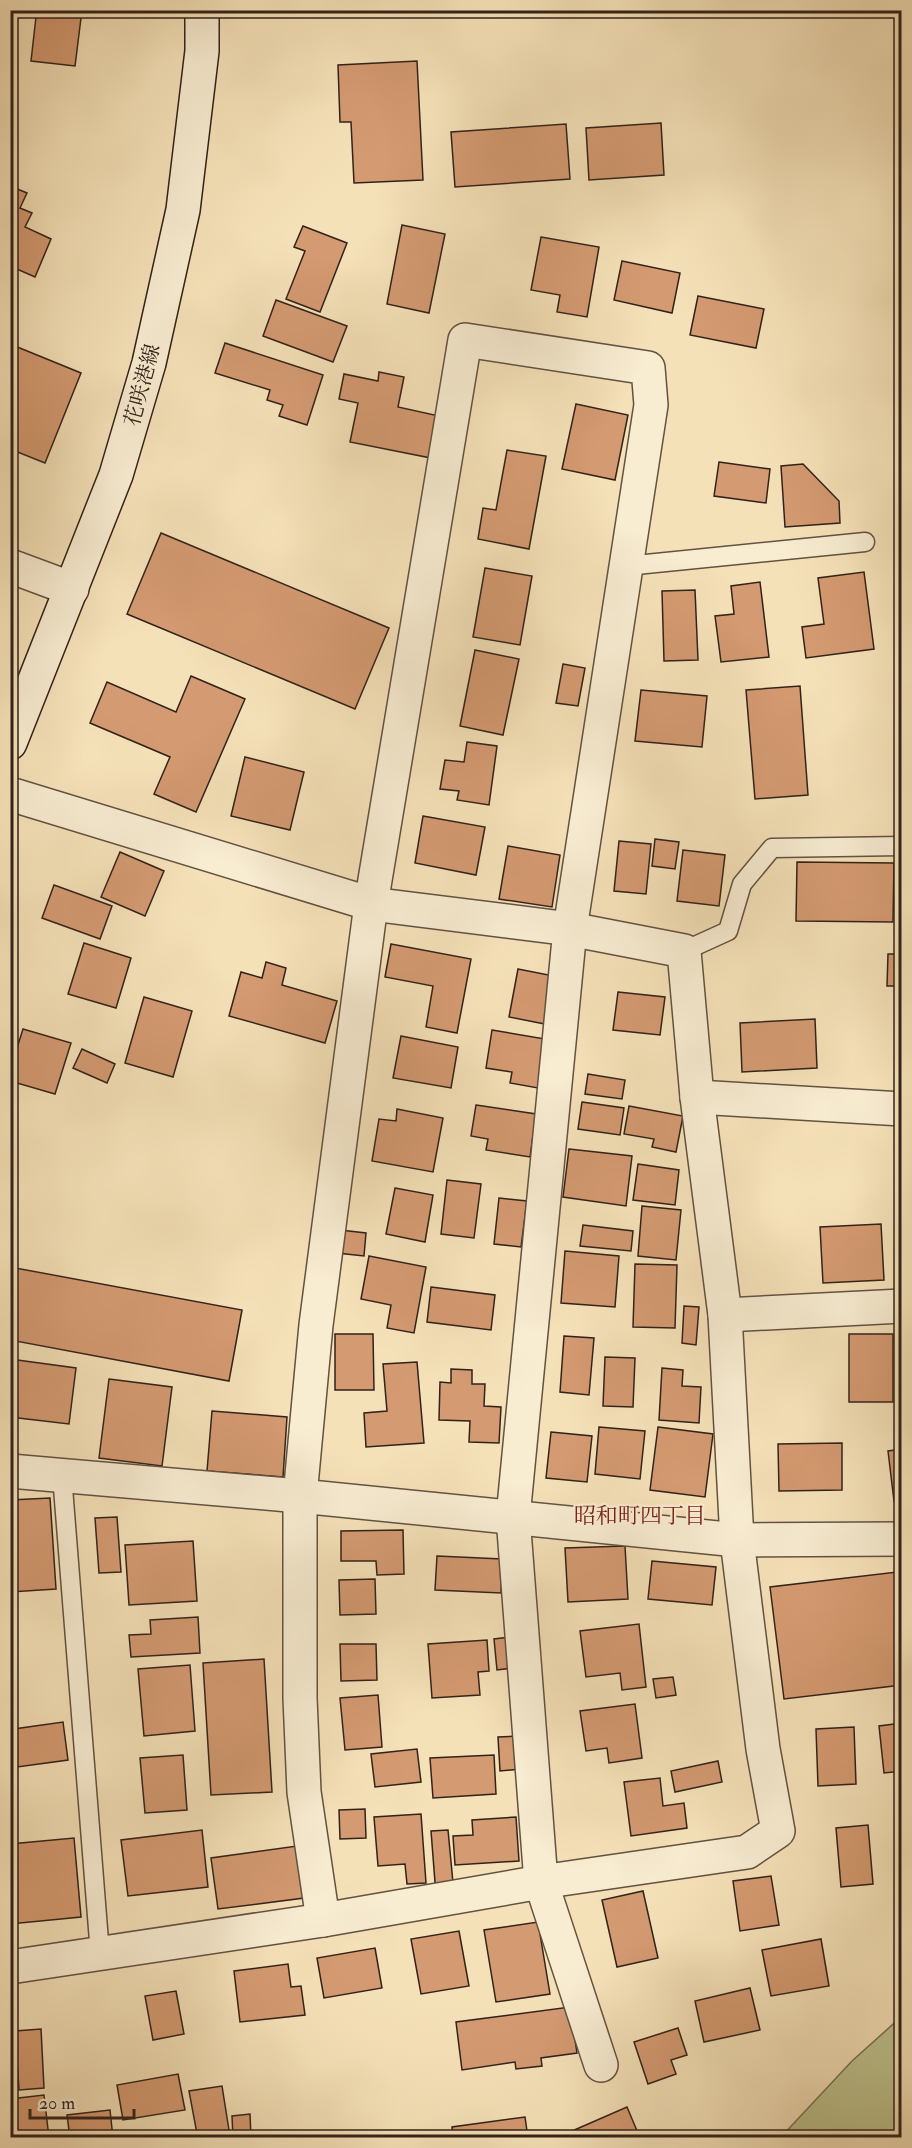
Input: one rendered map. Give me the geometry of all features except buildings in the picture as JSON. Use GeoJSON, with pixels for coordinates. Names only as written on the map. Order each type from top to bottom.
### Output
{"type":"FeatureCollection","features":[{"type":"Feature","properties":{"kind":"street","name":"花咲港線"},"geometry":{"type":"LineString","coordinates":[[10,743],[116,475],[149,363],[183,210],[202,51],[202,10]]}},
{"type":"Feature","properties":{"kind":"street"},"geometry":{"type":"LineString","coordinates":[[323,1920],[304,1792],[300,1698],[300,1496],[316,1325],[371,904],[465,340],[648,368],[651,405],[570,929],[513,1517],[541,1882],[601,2065]]}},
{"type":"Feature","properties":{"kind":"street"},"geometry":{"type":"LineString","coordinates":[[10,566],[72,589]]}},
{"type":"Feature","properties":{"kind":"street"},"geometry":{"type":"LineString","coordinates":[[10,794],[371,904],[570,929],[684,951],[697,1097],[724,1315],[737,1540],[763,1749],[778,1831],[747,1852],[541,1882],[323,1920],[10,1967]]}},
{"type":"Feature","properties":{"kind":"street"},"geometry":{"type":"LineString","coordinates":[[697,1097],[902,1109]]}},
{"type":"Feature","properties":{"kind":"street"},"geometry":{"type":"LineString","coordinates":[[724,1315],[902,1306]]}},
{"type":"Feature","properties":{"kind":"street"},"geometry":{"type":"LineString","coordinates":[[10,1471],[300,1496],[737,1540],[902,1539]]}},
{"type":"Feature","properties":{"kind":"lane"},"geometry":{"type":"LineString","coordinates":[[626,566],[865,542]]}},
{"type":"Feature","properties":{"kind":"lane"},"geometry":{"type":"LineString","coordinates":[[684,951],[728,931],[742,884],[772,848],[902,846]]}},
{"type":"Feature","properties":{"kind":"lane"},"geometry":{"type":"LineString","coordinates":[[62,1475],[100,1954]]}},
{"type":"Feature","properties":{"kind":"green space"},"geometry":{"type":"Polygon","coordinates":[[[901,2017],[901,2137],[781,2137],[852,2061],[901,2017]]]}},
{"type":"Feature","properties":{"kind":"district","name":"昭和町四丁目"},"geometry":{"type":"Point","coordinates":[640,1515]}}]}
